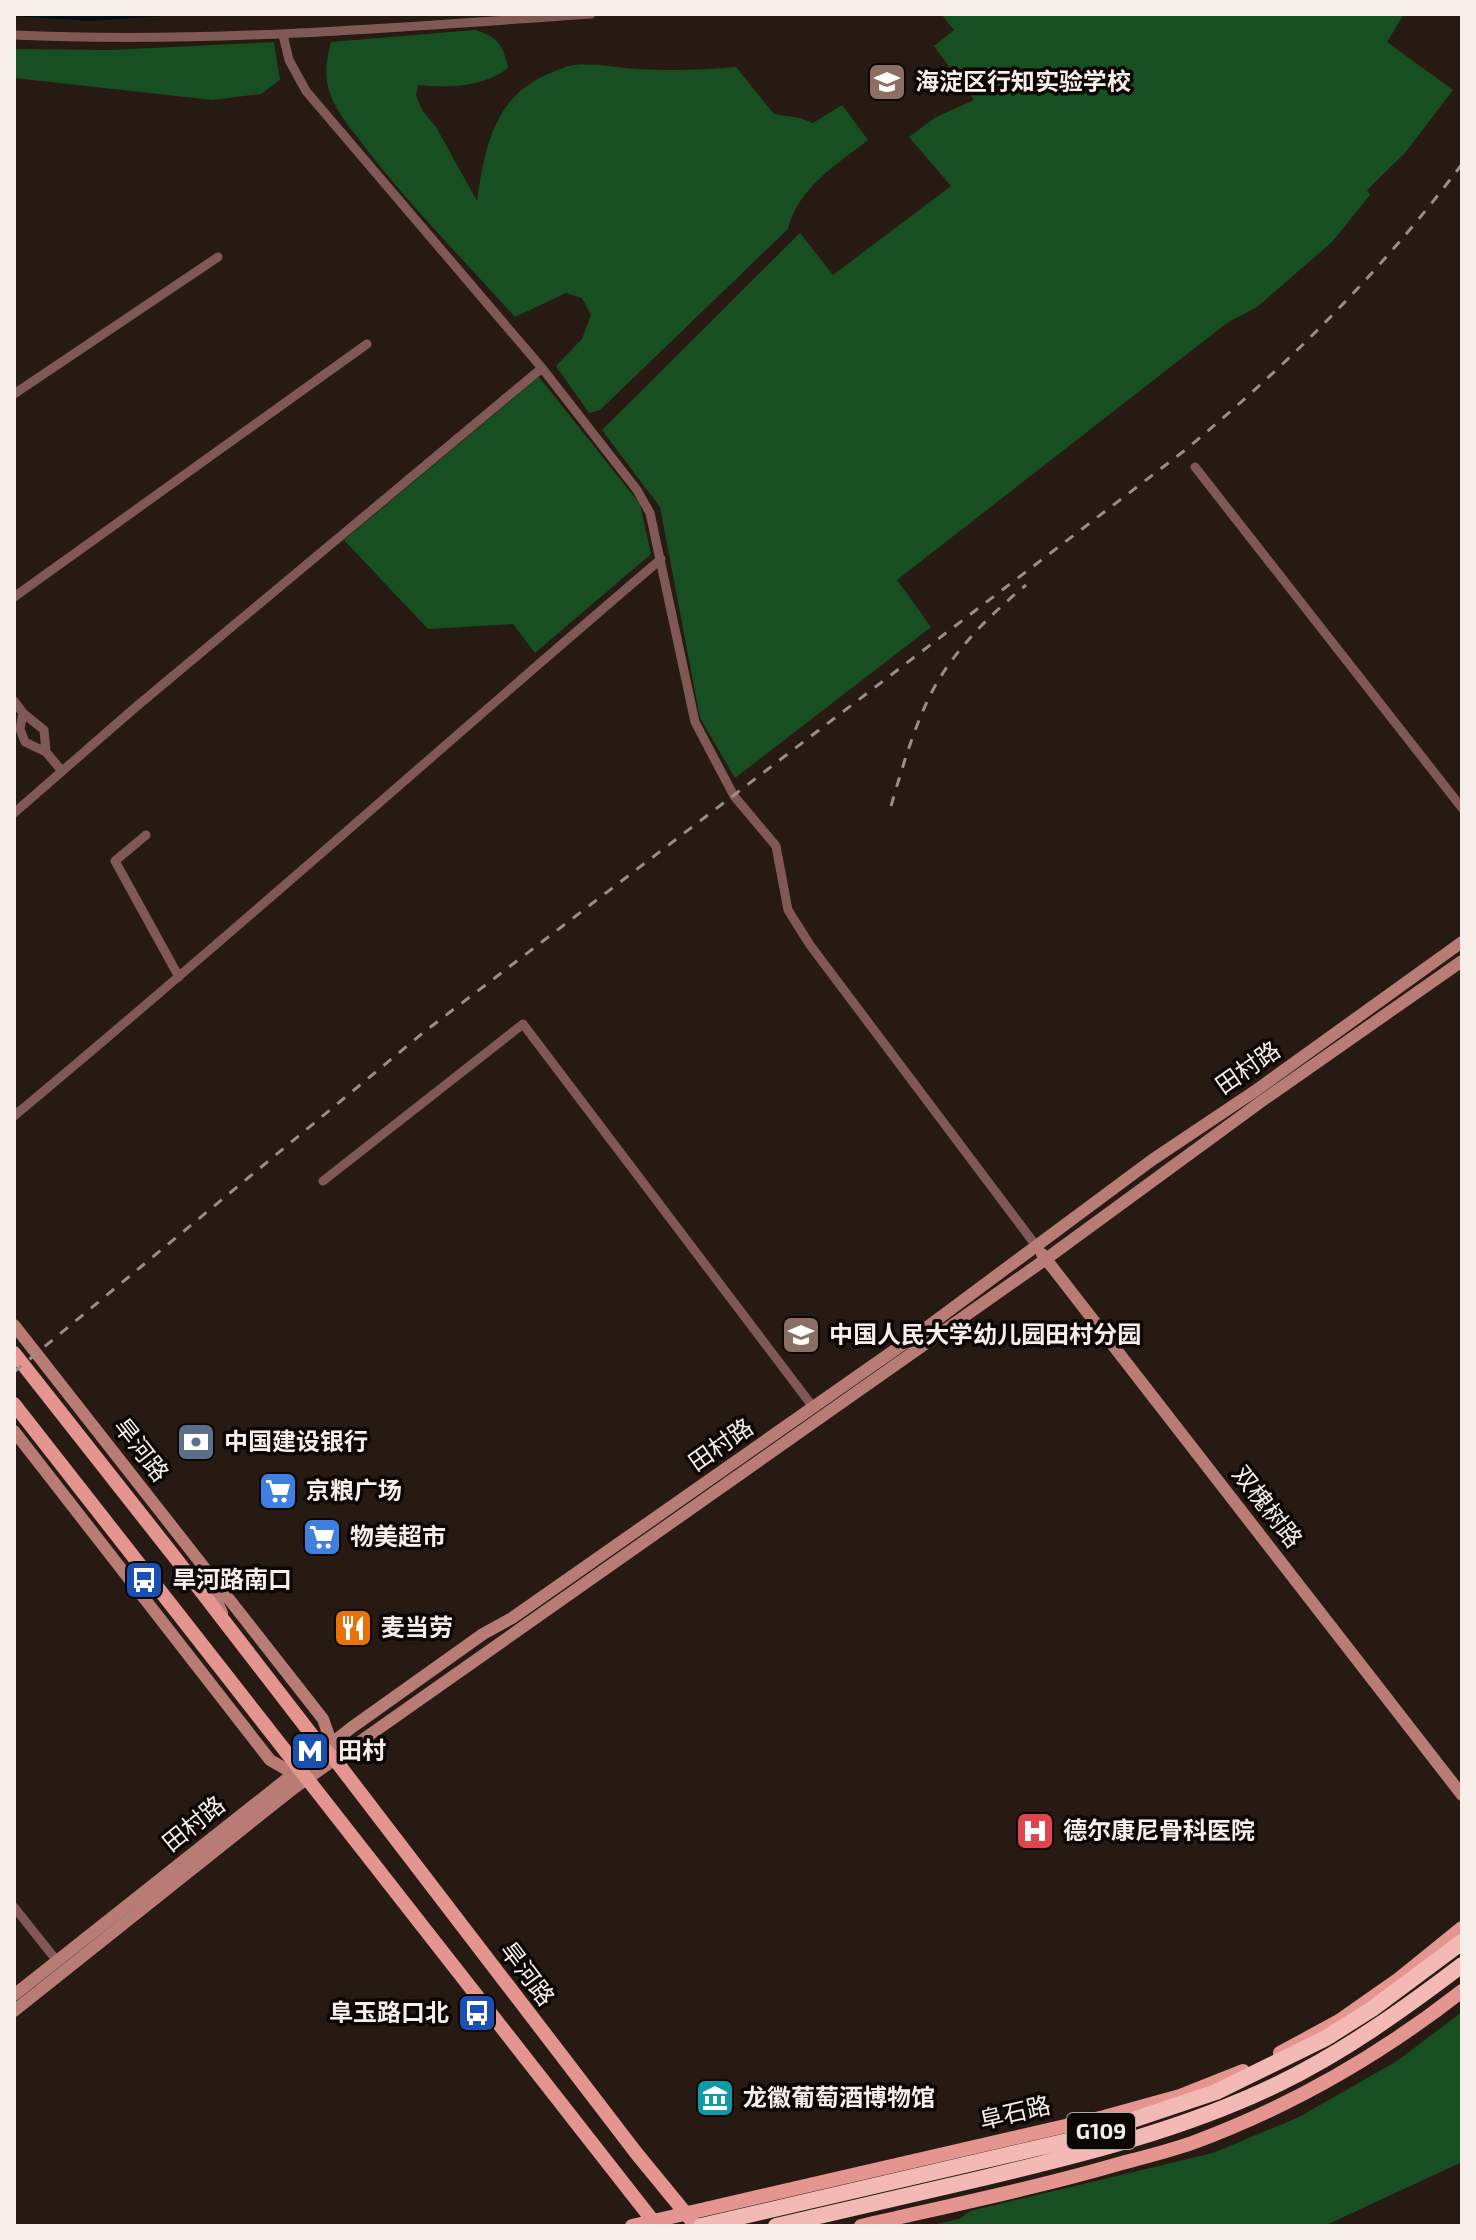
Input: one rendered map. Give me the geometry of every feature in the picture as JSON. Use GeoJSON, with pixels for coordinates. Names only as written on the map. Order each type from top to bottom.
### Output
{"type":"FeatureCollection","features":[{"type":"Feature","properties":{"kind":"highway","name":"阜石路"},"geometry":{"type":"LineString","coordinates":[[699,2226],[1076,2139],[1216,2092],[1326,2038],[1372,2009],[1462,1942]]}},
{"type":"Feature","properties":{"kind":"highway","name":"G109"},"geometry":{"type":"LineString","coordinates":[[776,2226],[1081,2155],[1169,2128],[1277,2084],[1335,2053],[1462,1965]]}},
{"type":"Feature","properties":{"kind":"main road","name":"田村路"},"geometry":{"type":"LineString","coordinates":[[14,2011],[195,1866],[327,1746],[483,1634],[512,1618],[813,1407],[1037,1247],[1047,1236],[1152,1160],[1255,1091],[1462,942]]}},
{"type":"Feature","properties":{"kind":"main road","name":"田村路"},"geometry":{"type":"LineString","coordinates":[[14,1995],[300,1773],[336,1761],[1462,961]]}},
{"type":"Feature","properties":{"kind":"main road","name":"双槐树路"},"geometry":{"type":"LineString","coordinates":[[1037,1247],[1462,1795]]}},
{"type":"Feature","properties":{"kind":"main road","name":"旱河路"},"geometry":{"type":"LineString","coordinates":[[14,1325],[323,1719],[327,1746]]}},
{"type":"Feature","properties":{"kind":"main road","name":"旱河路"},"geometry":{"type":"LineString","coordinates":[[14,1353],[230,1630],[327,1746],[637,2154],[699,2226]]}},
{"type":"Feature","properties":{"kind":"main road"},"geometry":{"type":"LineString","coordinates":[[14,1404],[656,2224]]}},
{"type":"Feature","properties":{"kind":"main road"},"geometry":{"type":"LineString","coordinates":[[14,1431],[270,1760],[300,1773]]}},
{"type":"Feature","properties":{"kind":"main road"},"geometry":{"type":"LineString","coordinates":[[197,1557],[230,1630]]}},
{"type":"Feature","properties":{"kind":"main road"},"geometry":{"type":"LineString","coordinates":[[139,1591],[200,1640]]}},
{"type":"Feature","properties":{"kind":"main road","name":"阜石路"},"geometry":{"type":"LineString","coordinates":[[632,2226],[656,2224],[685,2213],[1104,2117],[1180,2096],[1247,2070],[1339,2021],[1399,1979],[1462,1928]]}},
{"type":"Feature","properties":{"kind":"main road"},"geometry":{"type":"LineString","coordinates":[[861,2226],[1068,2179],[1191,2143],[1264,2113],[1325,2082],[1412,2030],[1462,1991]]}},
{"type":"Feature","properties":{"kind":"street"},"geometry":{"type":"LineString","coordinates":[[14,35],[99,39],[283,35],[591,14]]}},
{"type":"Feature","properties":{"kind":"street"},"geometry":{"type":"LineString","coordinates":[[283,35],[289,60],[306,91],[542,368],[637,490],[650,513],[695,722],[734,796],[776,846],[788,910],[810,945],[1037,1247]]}},
{"type":"Feature","properties":{"kind":"street"},"geometry":{"type":"LineString","coordinates":[[14,394],[218,257]]}},
{"type":"Feature","properties":{"kind":"street"},"geometry":{"type":"LineString","coordinates":[[14,597],[367,344]]}},
{"type":"Feature","properties":{"kind":"street"},"geometry":{"type":"LineString","coordinates":[[14,813],[316,555],[542,368]]}},
{"type":"Feature","properties":{"kind":"street"},"geometry":{"type":"LineString","coordinates":[[1195,467],[1462,808]]}},
{"type":"Feature","properties":{"kind":"street"},"geometry":{"type":"LineString","coordinates":[[14,1116],[661,559]]}},
{"type":"Feature","properties":{"kind":"street"},"geometry":{"type":"LineString","coordinates":[[14,701],[44,730],[46,752]]}},
{"type":"Feature","properties":{"kind":"street"},"geometry":{"type":"LineString","coordinates":[[23,713],[20,729],[25,742],[46,752],[62,771]]}},
{"type":"Feature","properties":{"kind":"street"},"geometry":{"type":"LineString","coordinates":[[146,835],[115,861],[179,977]]}},
{"type":"Feature","properties":{"kind":"street"},"geometry":{"type":"LineString","coordinates":[[323,1181],[523,1024],[813,1407]]}},
{"type":"Feature","properties":{"kind":"street"},"geometry":{"type":"LineString","coordinates":[[14,1907],[57,1961]]}},
{"type":"Feature","properties":{"kind":"green space"},"geometry":{"type":"Polygon","coordinates":[[[941,14],[1404,14],[1387,42],[1453,90],[1405,153],[1367,190],[1370,195],[1332,242],[1257,307],[1227,323],[897,580],[931,627],[735,778],[700,718],[660,507],[602,430],[800,233],[833,275],[951,186],[909,137],[936,117],[974,100],[934,46],[954,30],[941,14]]]}},
{"type":"Feature","properties":{"kind":"green space"},"geometry":{"type":"Polygon","coordinates":[[[475,30],[489,35],[498,43],[508,68],[477,83],[418,85],[416,95],[477,201],[489,142],[505,108],[533,82],[573,65],[662,70],[736,67],[774,114],[813,123],[842,105],[868,140],[809,189],[793,214],[788,229],[600,410],[589,413],[556,366],[582,339],[591,315],[582,298],[566,293],[515,317],[379,165],[343,118],[329,90],[327,66],[331,42],[475,30]]]}},
{"type":"Feature","properties":{"kind":"green space"},"geometry":{"type":"Polygon","coordinates":[[[274,42],[280,80],[261,94],[212,100],[14,78],[14,49],[111,50],[274,42]]]}},
{"type":"Feature","properties":{"kind":"green space"},"geometry":{"type":"Polygon","coordinates":[[[539,377],[640,504],[651,554],[535,653],[513,624],[428,629],[344,540],[539,377]]]}},
{"type":"Feature","properties":{"kind":"green space"},"geometry":{"type":"Polygon","coordinates":[[[1462,2012],[1462,2162],[1324,2226],[928,2226],[959,2219],[970,2211],[1213,2153],[1299,2117],[1397,2061],[1462,2012]]]}},
{"type":"Feature","properties":{"kind":"shaded area"},"geometry":{"type":"Polygon","coordinates":[[[14,14],[195,14],[89,21],[14,14]]]}},
{"type":"Feature","properties":{"kind":"railway"},"geometry":{"type":"LineString","coordinates":[[14,1372],[424,1032],[1184,451],[1260,385],[1332,316],[1399,242],[1462,164]]}},
{"type":"Feature","properties":{"kind":"railway"},"geometry":{"type":"LineString","coordinates":[[891,806],[916,729],[945,670],[969,639],[1026,585]]}},
{"type":"Feature","properties":{"kind":"place","name":"海淀区行知实验学校"},"geometry":{"type":"Point","coordinates":[887,82]}},
{"type":"Feature","properties":{"kind":"place","name":"中国人民大学幼儿园田村分园"},"geometry":{"type":"Point","coordinates":[801,1335]}},
{"type":"Feature","properties":{"kind":"place","name":"中国建设银行"},"geometry":{"type":"Point","coordinates":[196,1442]}},
{"type":"Feature","properties":{"kind":"place","name":"京粮广场"},"geometry":{"type":"Point","coordinates":[278,1491]}},
{"type":"Feature","properties":{"kind":"place","name":"物美超市"},"geometry":{"type":"Point","coordinates":[322,1537]}},
{"type":"Feature","properties":{"kind":"place","name":"旱河路南口"},"geometry":{"type":"Point","coordinates":[144,1580]}},
{"type":"Feature","properties":{"kind":"place","name":"麦当劳"},"geometry":{"type":"Point","coordinates":[353,1628]}},
{"type":"Feature","properties":{"kind":"place","name":"田村"},"geometry":{"type":"Point","coordinates":[310,1751]}},
{"type":"Feature","properties":{"kind":"place","name":"德尔康尼骨科医院"},"geometry":{"type":"Point","coordinates":[1035,1831]}},
{"type":"Feature","properties":{"kind":"place","name":"阜玉路口北"},"geometry":{"type":"Point","coordinates":[477,2013]}},
{"type":"Feature","properties":{"kind":"place","name":"龙徽葡萄酒博物馆"},"geometry":{"type":"Point","coordinates":[715,2098]}}]}
